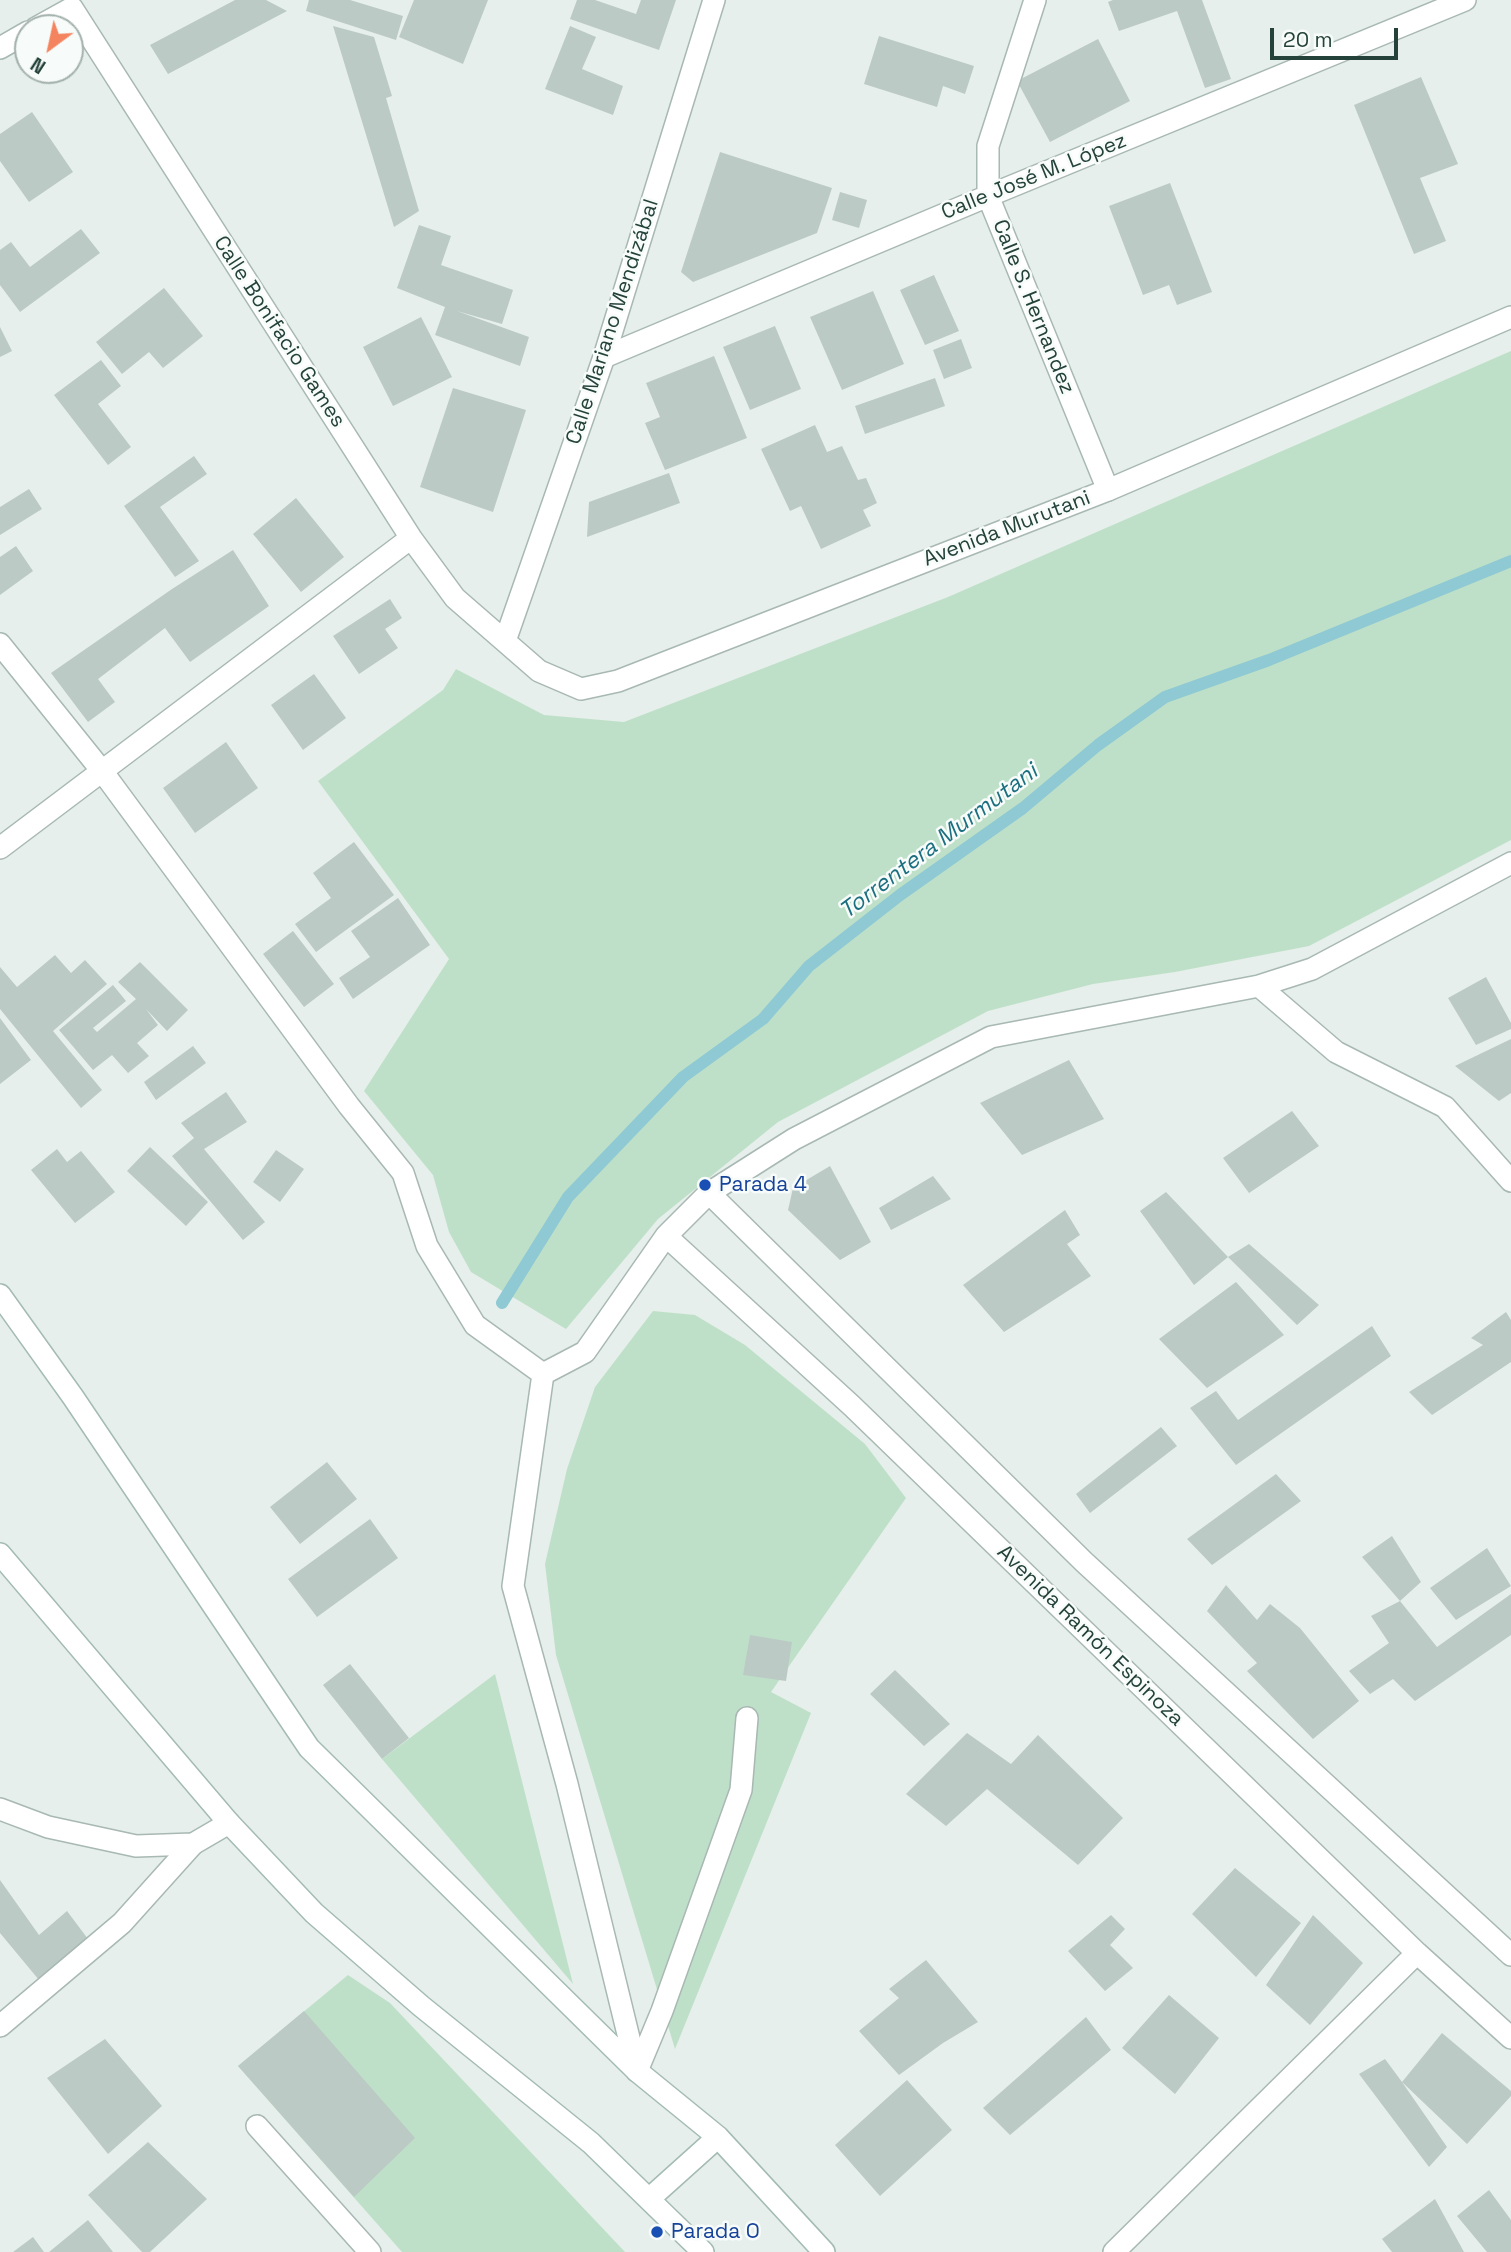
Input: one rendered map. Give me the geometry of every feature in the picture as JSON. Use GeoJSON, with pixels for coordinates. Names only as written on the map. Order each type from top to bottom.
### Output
{"type":"FeatureCollection","features":[{"type":"Feature","properties":{"kind":"street","name":"Calle Mariano Mendizábal"},"geometry":{"type":"LineString","coordinates":[[505,641],[604,358],[714,0]]}},
{"type":"Feature","properties":{"kind":"street","name":"Calle S. Hernandez"},"geometry":{"type":"LineString","coordinates":[[1035,0],[988,146],[988,196],[1108,490]]}},
{"type":"Feature","properties":{"kind":"street","name":"Calle José M. López"},"geometry":{"type":"LineString","coordinates":[[604,358],[988,196],[1465,0]]}},
{"type":"Feature","properties":{"kind":"street"},"geometry":{"type":"LineString","coordinates":[[58,14],[73,4]]}},
{"type":"Feature","properties":{"kind":"street","name":"Calle Bonifacio Games"},"geometry":{"type":"LineString","coordinates":[[73,4],[411,538],[455,598],[505,641]]}},
{"type":"Feature","properties":{"kind":"street","name":"Avenida Murutani"},"geometry":{"type":"LineString","coordinates":[[505,641],[539,671],[581,689],[618,681],[1108,490],[1511,317]]}},
{"type":"Feature","properties":{"kind":"street"},"geometry":{"type":"LineString","coordinates":[[0,848],[411,538]]}},
{"type":"Feature","properties":{"kind":"street"},"geometry":{"type":"LineString","coordinates":[[0,644],[102,771],[349,1106],[403,1173],[428,1246],[475,1325],[543,1374]]}},
{"type":"Feature","properties":{"kind":"street"},"geometry":{"type":"LineString","coordinates":[[543,1374],[585,1352],[666,1236],[709,1193],[794,1139],[990,1037],[1259,986],[1312,969],[1511,863]]}},
{"type":"Feature","properties":{"kind":"street"},"geometry":{"type":"LineString","coordinates":[[1259,986],[1336,1052],[1445,1107],[1511,1181]]}},
{"type":"Feature","properties":{"kind":"street"},"geometry":{"type":"LineString","coordinates":[[709,1193],[1084,1562],[1511,1955]]}},
{"type":"Feature","properties":{"kind":"street","name":"Avenida Ramón Espinoza"},"geometry":{"type":"LineString","coordinates":[[666,1236],[852,1406],[1417,1953],[1511,2038]]}},
{"type":"Feature","properties":{"kind":"street"},"geometry":{"type":"LineString","coordinates":[[0,1295],[74,1398],[309,1748],[637,2071],[718,2137],[824,2252]]}},
{"type":"Feature","properties":{"kind":"street"},"geometry":{"type":"LineString","coordinates":[[543,1374],[513,1586],[567,1784],[637,2071]]}},
{"type":"Feature","properties":{"kind":"street"},"geometry":{"type":"LineString","coordinates":[[0,1554],[229,1823],[314,1913],[421,2006],[592,2143],[703,2252]]}},
{"type":"Feature","properties":{"kind":"street"},"geometry":{"type":"LineString","coordinates":[[637,2071],[662,2011],[741,1790],[747,1718]]}},
{"type":"Feature","properties":{"kind":"street"},"geometry":{"type":"LineString","coordinates":[[0,1809],[48,1827],[136,1846],[193,1844]]}},
{"type":"Feature","properties":{"kind":"street"},"geometry":{"type":"LineString","coordinates":[[0,2026],[122,1923],[193,1844],[229,1823]]}},
{"type":"Feature","properties":{"kind":"street"},"geometry":{"type":"LineString","coordinates":[[1114,2252],[1417,1953]]}},
{"type":"Feature","properties":{"kind":"street"},"geometry":{"type":"LineString","coordinates":[[257,2126],[370,2252]]}},
{"type":"Feature","properties":{"kind":"street"},"geometry":{"type":"LineString","coordinates":[[649,2199],[718,2137]]}},
{"type":"Feature","properties":{"kind":"green space"},"geometry":{"type":"Polygon","coordinates":[[[1511,351],[1511,840],[1309,946],[1175,972],[1093,984],[988,1011],[778,1122],[658,1219],[566,1329],[471,1272],[449,1232],[433,1175],[364,1091],[449,959],[318,781],[443,690],[456,669],[544,715],[624,722],[948,597],[1511,351]]]}},
{"type":"Feature","properties":{"kind":"green space"},"geometry":{"type":"Polygon","coordinates":[[[653,1311],[695,1315],[745,1345],[865,1444],[906,1498],[771,1692],[811,1713],[675,2049],[556,1655],[545,1564],[567,1469],[595,1387],[653,1311]]]}},
{"type":"Feature","properties":{"kind":"green space"},"geometry":{"type":"Polygon","coordinates":[[[495,1674],[573,1984],[382,1759],[495,1674]]]}},
{"type":"Feature","properties":{"kind":"green space"},"geometry":{"type":"Polygon","coordinates":[[[348,1975],[390,2003],[625,2252],[402,2252],[238,2066],[348,1975]]]}},
{"type":"Feature","properties":{"kind":"building"},"geometry":{"type":"Polygon","coordinates":[[[235,0],[266,0],[287,11],[168,74],[150,45],[235,0]]]}},
{"type":"Feature","properties":{"kind":"building"},"geometry":{"type":"Polygon","coordinates":[[[309,0],[350,0],[403,16],[396,40],[306,11],[309,0]]]}},
{"type":"Feature","properties":{"kind":"building"},"geometry":{"type":"Polygon","coordinates":[[[414,0],[488,0],[463,64],[399,37],[414,0]]]}},
{"type":"Feature","properties":{"kind":"building"},"geometry":{"type":"Polygon","coordinates":[[[577,0],[595,0],[636,14],[641,0],[676,0],[659,50],[570,19],[577,0]]]}},
{"type":"Feature","properties":{"kind":"building"},"geometry":{"type":"Polygon","coordinates":[[[1202,0],[1231,79],[1205,88],[1177,11],[1119,31],[1108,2],[1202,0]]]}},
{"type":"Feature","properties":{"kind":"building"},"geometry":{"type":"Polygon","coordinates":[[[333,26],[374,37],[392,96],[386,98],[419,211],[394,227],[333,26]]]}},
{"type":"Feature","properties":{"kind":"building"},"geometry":{"type":"Polygon","coordinates":[[[570,26],[596,37],[582,69],[623,86],[613,115],[545,89],[570,26]]]}},
{"type":"Feature","properties":{"kind":"building"},"geometry":{"type":"Polygon","coordinates":[[[879,36],[974,66],[965,94],[943,86],[937,107],[864,84],[879,36]]]}},
{"type":"Feature","properties":{"kind":"building"},"geometry":{"type":"Polygon","coordinates":[[[1098,39],[1130,101],[1050,142],[1017,81],[1098,39]]]}},
{"type":"Feature","properties":{"kind":"building"},"geometry":{"type":"Polygon","coordinates":[[[1421,77],[1458,164],[1420,178],[1446,241],[1414,254],[1354,105],[1421,77]]]}},
{"type":"Feature","properties":{"kind":"building"},"geometry":{"type":"Polygon","coordinates":[[[32,112],[73,172],[29,202],[0,161],[0,134],[32,112]]]}},
{"type":"Feature","properties":{"kind":"building"},"geometry":{"type":"Polygon","coordinates":[[[720,152],[832,188],[817,233],[693,282],[681,272],[720,152]]]}},
{"type":"Feature","properties":{"kind":"building"},"geometry":{"type":"Polygon","coordinates":[[[1170,183],[1212,292],[1177,305],[1169,285],[1143,295],[1109,206],[1170,183]]]}},
{"type":"Feature","properties":{"kind":"building"},"geometry":{"type":"Polygon","coordinates":[[[840,192],[867,200],[859,228],[832,220],[840,192]]]}},
{"type":"Feature","properties":{"kind":"building"},"geometry":{"type":"Polygon","coordinates":[[[419,225],[451,236],[441,265],[513,290],[502,324],[457,311],[529,337],[520,366],[435,335],[445,307],[397,288],[419,225]]]}},
{"type":"Feature","properties":{"kind":"building"},"geometry":{"type":"Polygon","coordinates":[[[81,229],[100,253],[20,312],[0,285],[0,250],[11,242],[30,267],[81,229]]]}},
{"type":"Feature","properties":{"kind":"building"},"geometry":{"type":"Polygon","coordinates":[[[934,275],[959,331],[925,345],[900,290],[934,275]]]}},
{"type":"Feature","properties":{"kind":"building"},"geometry":{"type":"Polygon","coordinates":[[[164,288],[203,336],[163,368],[149,352],[122,374],[96,342],[164,288]]]}},
{"type":"Feature","properties":{"kind":"building"},"geometry":{"type":"Polygon","coordinates":[[[873,291],[904,364],[842,390],[810,317],[873,291]]]}},
{"type":"Feature","properties":{"kind":"building"},"geometry":{"type":"Polygon","coordinates":[[[421,317],[452,377],[393,406],[363,347],[421,317]]]}},
{"type":"Feature","properties":{"kind":"building"},"geometry":{"type":"Polygon","coordinates":[[[775,326],[801,389],[750,410],[723,347],[775,326]]]}},
{"type":"Feature","properties":{"kind":"building"},"geometry":{"type":"Polygon","coordinates":[[[0,327],[12,351],[0,357],[0,327]]]}},
{"type":"Feature","properties":{"kind":"building"},"geometry":{"type":"Polygon","coordinates":[[[961,339],[972,368],[944,379],[933,350],[961,339]]]}},
{"type":"Feature","properties":{"kind":"building"},"geometry":{"type":"Polygon","coordinates":[[[714,356],[747,438],[665,470],[645,423],[660,417],[646,383],[714,356]]]}},
{"type":"Feature","properties":{"kind":"building"},"geometry":{"type":"Polygon","coordinates":[[[101,360],[121,386],[98,404],[131,447],[108,465],[54,395],[101,360]]]}},
{"type":"Feature","properties":{"kind":"building"},"geometry":{"type":"Polygon","coordinates":[[[935,378],[945,406],[865,434],[855,406],[935,378]]]}},
{"type":"Feature","properties":{"kind":"building"},"geometry":{"type":"Polygon","coordinates":[[[453,388],[526,410],[493,512],[420,487],[453,388]]]}},
{"type":"Feature","properties":{"kind":"building"},"geometry":{"type":"Polygon","coordinates":[[[815,425],[827,452],[842,446],[858,480],[866,478],[877,503],[863,510],[871,526],[821,549],[801,506],[790,511],[761,449],[815,425]]]}},
{"type":"Feature","properties":{"kind":"building"},"geometry":{"type":"Polygon","coordinates":[[[194,456],[207,474],[160,507],[199,561],[175,577],[124,506],[194,456]]]}},
{"type":"Feature","properties":{"kind":"building"},"geometry":{"type":"Polygon","coordinates":[[[669,473],[680,503],[587,537],[589,502],[669,473]]]}},
{"type":"Feature","properties":{"kind":"building"},"geometry":{"type":"Polygon","coordinates":[[[29,489],[42,509],[0,535],[0,507],[29,489]]]}},
{"type":"Feature","properties":{"kind":"building"},"geometry":{"type":"Polygon","coordinates":[[[296,498],[344,557],[301,592],[253,534],[296,498]]]}},
{"type":"Feature","properties":{"kind":"building"},"geometry":{"type":"Polygon","coordinates":[[[16,546],[33,571],[0,595],[0,557],[16,546]]]}},
{"type":"Feature","properties":{"kind":"building"},"geometry":{"type":"Polygon","coordinates":[[[233,550],[269,606],[190,662],[165,628],[98,679],[115,702],[88,722],[51,673],[233,550]]]}},
{"type":"Feature","properties":{"kind":"building"},"geometry":{"type":"Polygon","coordinates":[[[390,599],[402,618],[385,629],[398,648],[359,674],[333,636],[390,599]]]}},
{"type":"Feature","properties":{"kind":"building"},"geometry":{"type":"Polygon","coordinates":[[[314,674],[346,718],[303,750],[271,705],[314,674]]]}},
{"type":"Feature","properties":{"kind":"building"},"geometry":{"type":"Polygon","coordinates":[[[226,742],[258,788],[195,833],[163,788],[226,742]]]}},
{"type":"Feature","properties":{"kind":"building"},"geometry":{"type":"Polygon","coordinates":[[[354,842],[394,895],[316,952],[295,924],[331,898],[313,873],[354,842]]]}},
{"type":"Feature","properties":{"kind":"building"},"geometry":{"type":"Polygon","coordinates":[[[398,898],[430,945],[353,999],[339,978],[370,957],[351,931],[398,898]]]}},
{"type":"Feature","properties":{"kind":"building"},"geometry":{"type":"Polygon","coordinates":[[[293,931],[334,984],[304,1007],[263,954],[293,931]]]}},
{"type":"Feature","properties":{"kind":"building"},"geometry":{"type":"Polygon","coordinates":[[[55,955],[71,973],[85,960],[107,984],[53,1031],[102,1090],[81,1108],[0,1009],[0,967],[17,987],[55,955]]]}},
{"type":"Feature","properties":{"kind":"building"},"geometry":{"type":"Polygon","coordinates":[[[140,962],[188,1010],[167,1031],[146,1009],[158,1025],[137,1043],[149,1056],[128,1073],[112,1055],[93,1070],[59,1030],[113,985],[126,1001],[93,1028],[97,1032],[136,999],[118,982],[140,962]]]}},
{"type":"Feature","properties":{"kind":"building"},"geometry":{"type":"Polygon","coordinates":[[[1486,977],[1511,1023],[1511,1029],[1476,1045],[1448,998],[1486,977]]]}},
{"type":"Feature","properties":{"kind":"building"},"geometry":{"type":"Polygon","coordinates":[[[0,1018],[31,1060],[0,1084],[0,1018]]]}},
{"type":"Feature","properties":{"kind":"building"},"geometry":{"type":"Polygon","coordinates":[[[1511,1039],[1511,1093],[1499,1101],[1455,1066],[1511,1039]]]}},
{"type":"Feature","properties":{"kind":"building"},"geometry":{"type":"Polygon","coordinates":[[[193,1046],[206,1063],[156,1100],[144,1082],[193,1046]]]}},
{"type":"Feature","properties":{"kind":"building"},"geometry":{"type":"Polygon","coordinates":[[[1069,1060],[1104,1119],[1022,1155],[980,1103],[1069,1060]]]}},
{"type":"Feature","properties":{"kind":"building"},"geometry":{"type":"Polygon","coordinates":[[[226,1092],[247,1122],[204,1149],[265,1222],[243,1240],[172,1156],[194,1138],[181,1123],[226,1092]]]}},
{"type":"Feature","properties":{"kind":"building"},"geometry":{"type":"Polygon","coordinates":[[[1292,1111],[1319,1146],[1249,1193],[1223,1158],[1292,1111]]]}},
{"type":"Feature","properties":{"kind":"building"},"geometry":{"type":"Polygon","coordinates":[[[150,1147],[208,1202],[186,1226],[127,1171],[150,1147]]]}},
{"type":"Feature","properties":{"kind":"building"},"geometry":{"type":"Polygon","coordinates":[[[57,1149],[67,1162],[81,1151],[115,1192],[75,1223],[31,1170],[57,1149]]]}},
{"type":"Feature","properties":{"kind":"building"},"geometry":{"type":"Polygon","coordinates":[[[276,1150],[304,1169],[280,1202],[253,1182],[276,1150]]]}},
{"type":"Feature","properties":{"kind":"building"},"geometry":{"type":"Polygon","coordinates":[[[830,1166],[871,1242],[840,1260],[788,1210],[793,1188],[830,1166]]]}},
{"type":"Feature","properties":{"kind":"building"},"geometry":{"type":"Polygon","coordinates":[[[933,1176],[951,1199],[891,1230],[879,1208],[933,1176]]]}},
{"type":"Feature","properties":{"kind":"building"},"geometry":{"type":"Polygon","coordinates":[[[1166,1192],[1228,1257],[1194,1285],[1140,1211],[1166,1192]]]}},
{"type":"Feature","properties":{"kind":"building"},"geometry":{"type":"Polygon","coordinates":[[[1065,1210],[1080,1235],[1067,1244],[1091,1276],[1004,1332],[963,1285],[1065,1210]]]}},
{"type":"Feature","properties":{"kind":"building"},"geometry":{"type":"Polygon","coordinates":[[[1249,1244],[1319,1305],[1297,1325],[1228,1257],[1249,1244]]]}},
{"type":"Feature","properties":{"kind":"building"},"geometry":{"type":"Polygon","coordinates":[[[1236,1282],[1284,1335],[1207,1388],[1159,1339],[1236,1282]]]}},
{"type":"Feature","properties":{"kind":"building"},"geometry":{"type":"Polygon","coordinates":[[[1506,1312],[1511,1320],[1511,1362],[1432,1415],[1409,1392],[1483,1345],[1471,1338],[1506,1312]]]}},
{"type":"Feature","properties":{"kind":"building"},"geometry":{"type":"Polygon","coordinates":[[[1372,1326],[1391,1356],[1236,1465],[1190,1408],[1216,1391],[1238,1420],[1372,1326]]]}},
{"type":"Feature","properties":{"kind":"building"},"geometry":{"type":"Polygon","coordinates":[[[1161,1427],[1177,1446],[1090,1513],[1076,1494],[1161,1427]]]}},
{"type":"Feature","properties":{"kind":"building"},"geometry":{"type":"Polygon","coordinates":[[[327,1462],[357,1499],[300,1544],[270,1507],[327,1462]]]}},
{"type":"Feature","properties":{"kind":"building"},"geometry":{"type":"Polygon","coordinates":[[[1276,1474],[1301,1501],[1212,1565],[1187,1539],[1276,1474]]]}},
{"type":"Feature","properties":{"kind":"building"},"geometry":{"type":"Polygon","coordinates":[[[370,1519],[398,1558],[317,1617],[288,1579],[370,1519]]]}},
{"type":"Feature","properties":{"kind":"building"},"geometry":{"type":"Polygon","coordinates":[[[1392,1536],[1421,1582],[1400,1601],[1362,1557],[1392,1536]]]}},
{"type":"Feature","properties":{"kind":"building"},"geometry":{"type":"Polygon","coordinates":[[[1487,1548],[1511,1586],[1456,1620],[1430,1588],[1487,1548]]]}},
{"type":"Feature","properties":{"kind":"building"},"geometry":{"type":"Polygon","coordinates":[[[1226,1585],[1257,1620],[1270,1604],[1300,1628],[1359,1701],[1313,1739],[1247,1671],[1257,1663],[1207,1611],[1226,1585]]]}},
{"type":"Feature","properties":{"kind":"building"},"geometry":{"type":"Polygon","coordinates":[[[1511,1594],[1511,1635],[1415,1701],[1393,1679],[1370,1694],[1349,1671],[1389,1643],[1371,1616],[1400,1601],[1437,1647],[1511,1594]]]}},
{"type":"Feature","properties":{"kind":"building"},"geometry":{"type":"Polygon","coordinates":[[[750,1635],[792,1642],[786,1681],[743,1675],[750,1635]]]}},
{"type":"Feature","properties":{"kind":"building"},"geometry":{"type":"Polygon","coordinates":[[[350,1664],[409,1738],[382,1759],[323,1685],[350,1664]]]}},
{"type":"Feature","properties":{"kind":"building"},"geometry":{"type":"Polygon","coordinates":[[[895,1670],[950,1724],[924,1746],[870,1694],[895,1670]]]}},
{"type":"Feature","properties":{"kind":"building"},"geometry":{"type":"Polygon","coordinates":[[[967,1733],[1011,1764],[1038,1735],[1123,1818],[1078,1865],[987,1789],[946,1826],[906,1794],[967,1733]]]}},
{"type":"Feature","properties":{"kind":"building"},"geometry":{"type":"Polygon","coordinates":[[[1235,1868],[1301,1923],[1256,1977],[1192,1914],[1235,1868]]]}},
{"type":"Feature","properties":{"kind":"building"},"geometry":{"type":"Polygon","coordinates":[[[0,1880],[39,1935],[67,1911],[88,1939],[39,1980],[0,1933],[0,1880]]]}},
{"type":"Feature","properties":{"kind":"building"},"geometry":{"type":"Polygon","coordinates":[[[1111,1915],[1125,1929],[1110,1945],[1133,1968],[1105,1991],[1068,1951],[1111,1915]]]}},
{"type":"Feature","properties":{"kind":"building"},"geometry":{"type":"Polygon","coordinates":[[[1313,1915],[1363,1963],[1310,2025],[1266,1985],[1313,1915]]]}},
{"type":"Feature","properties":{"kind":"building"},"geometry":{"type":"Polygon","coordinates":[[[926,1960],[978,2022],[899,2075],[859,2031],[899,1998],[889,1989],[926,1960]]]}},
{"type":"Feature","properties":{"kind":"building"},"geometry":{"type":"Polygon","coordinates":[[[1169,1995],[1219,2038],[1175,2094],[1122,2048],[1169,1995]]]}},
{"type":"Feature","properties":{"kind":"building"},"geometry":{"type":"Polygon","coordinates":[[[304,2011],[415,2138],[354,2197],[238,2066],[304,2011]]]}},
{"type":"Feature","properties":{"kind":"building"},"geometry":{"type":"Polygon","coordinates":[[[1086,2017],[1111,2050],[1010,2135],[983,2108],[1086,2017]]]}},
{"type":"Feature","properties":{"kind":"building"},"geometry":{"type":"Polygon","coordinates":[[[1442,2033],[1511,2091],[1511,2096],[1467,2144],[1402,2082],[1442,2033]]]}},
{"type":"Feature","properties":{"kind":"building"},"geometry":{"type":"Polygon","coordinates":[[[105,2039],[162,2106],[108,2154],[47,2078],[105,2039]]]}},
{"type":"Feature","properties":{"kind":"building"},"geometry":{"type":"Polygon","coordinates":[[[1385,2059],[1447,2147],[1429,2167],[1359,2074],[1385,2059]]]}},
{"type":"Feature","properties":{"kind":"building"},"geometry":{"type":"Polygon","coordinates":[[[907,2080],[952,2130],[880,2196],[835,2145],[907,2080]]]}},
{"type":"Feature","properties":{"kind":"building"},"geometry":{"type":"Polygon","coordinates":[[[148,2142],[207,2199],[150,2252],[142,2252],[88,2195],[148,2142]]]}},
{"type":"Feature","properties":{"kind":"building"},"geometry":{"type":"Polygon","coordinates":[[[1489,2190],[1511,2220],[1511,2252],[1487,2252],[1457,2216],[1489,2190]]]}},
{"type":"Feature","properties":{"kind":"building"},"geometry":{"type":"Polygon","coordinates":[[[1435,2199],[1464,2252],[1392,2252],[1382,2239],[1435,2199]]]}},
{"type":"Feature","properties":{"kind":"building"},"geometry":{"type":"Polygon","coordinates":[[[88,2220],[113,2252],[49,2252],[88,2220]]]}},
{"type":"Feature","properties":{"kind":"building"},"geometry":{"type":"Polygon","coordinates":[[[33,2237],[44,2252],[13,2252],[33,2237]]]}},
{"type":"Feature","properties":{"kind":"waterway","name":"Torrentera Murmutani"},"geometry":{"type":"LineString","coordinates":[[502,1303],[568,1197],[683,1077],[763,1019],[809,966],[900,895],[1023,808],[1098,745],[1165,697],[1269,660],[1511,561]]}},
{"type":"Feature","properties":{"kind":"place","name":"Parada 4"},"geometry":{"type":"Point","coordinates":[705,1185]}},
{"type":"Feature","properties":{"kind":"place","name":"Parada O"},"geometry":{"type":"Point","coordinates":[657,2232]}}]}
